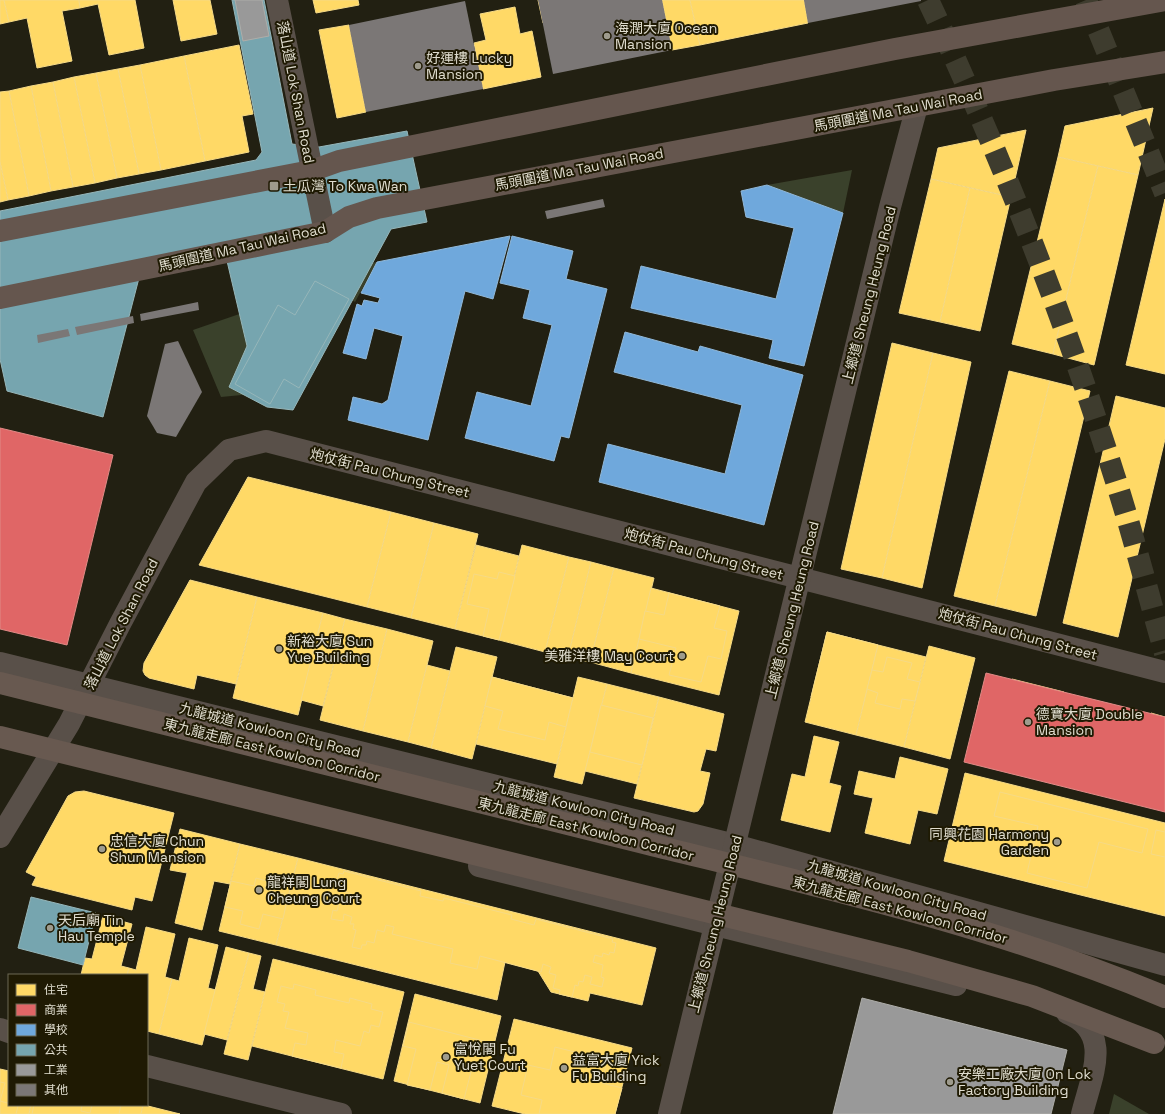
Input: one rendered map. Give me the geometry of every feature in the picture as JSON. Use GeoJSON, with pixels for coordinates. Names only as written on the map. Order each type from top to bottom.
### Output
{"type":"FeatureCollection","features":[{"type":"Feature","properties":{"kind":"highway","name":"東九龍走廊 East Kowloon Corridor"},"geometry":{"type":"LineString","coordinates":[[0,683],[847,893],[1056,954],[1165,997]]}},
{"type":"Feature","properties":{"kind":"highway"},"geometry":{"type":"LineString","coordinates":[[0,737],[908,961],[1032,996],[1154,1043]]}},
{"type":"Feature","properties":{"kind":"main road"},"geometry":{"type":"LineString","coordinates":[[0,231],[312,171],[339,161],[895,49],[1165,0]]}},
{"type":"Feature","properties":{"kind":"main road","name":"馬頭圍道 Ma Tau Wai Road"},"geometry":{"type":"LineString","coordinates":[[0,298],[325,232],[349,217],[377,208],[917,106],[1165,62]]}},
{"type":"Feature","properties":{"kind":"street","name":"落山道 Lok Shan Road"},"geometry":{"type":"LineString","coordinates":[[277,0],[325,232]]}},
{"type":"Feature","properties":{"kind":"street","name":"上鄉道 Sheung Heung Road"},"geometry":{"type":"LineString","coordinates":[[669,1114],[917,106]]}},
{"type":"Feature","properties":{"kind":"street","name":"落山道 Lok Shan Road"},"geometry":{"type":"LineString","coordinates":[[0,837],[47,760],[90,685],[120,624],[196,482],[229,450],[266,441]]}},
{"type":"Feature","properties":{"kind":"street","name":"炮仗街 Pau Chung Street"},"geometry":{"type":"LineString","coordinates":[[266,441],[800,580],[935,612],[1165,672]]}},
{"type":"Feature","properties":{"kind":"street","name":"九龍城道 Kowloon City Road"},"geometry":{"type":"LineString","coordinates":[[0,663],[735,845],[1165,965]]}},
{"type":"Feature","properties":{"kind":"street"},"geometry":{"type":"LineString","coordinates":[[0,748],[1066,1012],[1085,1023],[1096,1043],[1097,1055],[1082,1114]]}},
{"type":"Feature","properties":{"kind":"street"},"geometry":{"type":"LineString","coordinates":[[148,1066],[341,1114]]}},
{"type":"Feature","properties":{"kind":"green space"},"geometry":{"type":"Polygon","coordinates":[[[852,170],[843,213],[767,185],[852,170]]]}},
{"type":"Feature","properties":{"kind":"green space"},"geometry":{"type":"Polygon","coordinates":[[[377,262],[355,302],[352,300],[252,394],[221,397],[193,330],[260,307],[326,272],[377,262]]]}},
{"type":"Feature","properties":{"kind":"green space"},"geometry":{"type":"Polygon","coordinates":[[[1114,1094],[1149,1114],[1109,1114],[1114,1094]]]}},
{"type":"Feature","properties":{"kind":"building: 住宅"},"geometry":{"type":"Polygon","coordinates":[[[0,0],[4,0],[9,22],[0,24],[0,0]]]}},
{"type":"Feature","properties":{"kind":"building: 住宅"},"geometry":{"type":"Polygon","coordinates":[[[4,0],[79,0],[80,8],[62,11],[72,61],[37,68],[27,18],[9,22],[4,0]]]}},
{"type":"Feature","properties":{"kind":"building: 住宅"},"geometry":{"type":"Polygon","coordinates":[[[79,0],[135,0],[144,48],[109,55],[98,4],[80,8],[79,0]]]}},
{"type":"Feature","properties":{"kind":"building: 住宅"},"geometry":{"type":"Polygon","coordinates":[[[173,0],[210,0],[217,34],[181,41],[173,0]]]}},
{"type":"Feature","properties":{"kind":"building: 住宅"},"geometry":{"type":"Polygon","coordinates":[[[313,0],[358,0],[359,5],[316,13],[313,0]]]}},
{"type":"Feature","properties":{"kind":"building: 住宅"},"geometry":{"type":"Polygon","coordinates":[[[538,0],[652,1],[614,8],[617,22],[624,21],[629,46],[582,55],[577,30],[584,29],[581,15],[543,23],[538,0]]]}},
{"type":"Feature","properties":{"kind":"building: 住宅"},"geometry":{"type":"Polygon","coordinates":[[[662,0],[690,0],[700,45],[672,50],[662,0]]]}},
{"type":"Feature","properties":{"kind":"building: 住宅"},"geometry":{"type":"Polygon","coordinates":[[[690,0],[804,0],[808,23],[700,45],[690,0]]]}},
{"type":"Feature","properties":{"kind":"building: 住宅"},"geometry":{"type":"Polygon","coordinates":[[[515,7],[520,34],[532,31],[541,77],[483,89],[474,43],[486,40],[480,14],[515,7]]]}},
{"type":"Feature","properties":{"kind":"building: 住宅"},"geometry":{"type":"Polygon","coordinates":[[[464,11],[470,39],[453,43],[459,72],[437,76],[432,56],[422,58],[425,78],[404,83],[398,53],[381,57],[375,28],[464,11]]]}},
{"type":"Feature","properties":{"kind":"building: 住宅"},"geometry":{"type":"Polygon","coordinates":[[[349,25],[366,112],[337,118],[319,30],[349,25]]]}},
{"type":"Feature","properties":{"kind":"building: 住宅"},"geometry":{"type":"Polygon","coordinates":[[[239,45],[253,114],[242,116],[249,152],[205,161],[184,56],[239,45]]]}},
{"type":"Feature","properties":{"kind":"building: 住宅"},"geometry":{"type":"Polygon","coordinates":[[[184,56],[205,161],[161,170],[140,65],[184,56]]]}},
{"type":"Feature","properties":{"kind":"building: 住宅"},"geometry":{"type":"Polygon","coordinates":[[[140,65],[161,170],[139,174],[118,69],[140,65]]]}},
{"type":"Feature","properties":{"kind":"building: 住宅"},"geometry":{"type":"Polygon","coordinates":[[[118,69],[139,174],[117,178],[96,73],[118,69]]]}},
{"type":"Feature","properties":{"kind":"building: 住宅"},"geometry":{"type":"Polygon","coordinates":[[[96,73],[117,178],[95,183],[74,77],[96,73]]]}},
{"type":"Feature","properties":{"kind":"building: 住宅"},"geometry":{"type":"Polygon","coordinates":[[[74,77],[95,183],[73,187],[53,82],[74,77]]]}},
{"type":"Feature","properties":{"kind":"building: 住宅"},"geometry":{"type":"Polygon","coordinates":[[[53,82],[73,187],[51,191],[31,86],[53,82]]]}},
{"type":"Feature","properties":{"kind":"building: 住宅"},"geometry":{"type":"Polygon","coordinates":[[[31,86],[51,191],[29,196],[9,91],[31,86]]]}},
{"type":"Feature","properties":{"kind":"building: 住宅"},"geometry":{"type":"Polygon","coordinates":[[[9,91],[29,196],[8,200],[0,162],[0,92],[9,91]]]}},
{"type":"Feature","properties":{"kind":"building: 住宅"},"geometry":{"type":"Polygon","coordinates":[[[1153,108],[1138,175],[1058,157],[1065,126],[1153,108]]]}},
{"type":"Feature","properties":{"kind":"building: 住宅"},"geometry":{"type":"Polygon","coordinates":[[[1026,130],[1011,197],[931,179],[938,148],[1026,130]]]}},
{"type":"Feature","properties":{"kind":"building: 住宅"},"geometry":{"type":"Polygon","coordinates":[[[1058,157],[1098,166],[1053,354],[1012,344],[1058,157]]]}},
{"type":"Feature","properties":{"kind":"building: 住宅"},"geometry":{"type":"Polygon","coordinates":[[[0,162],[8,200],[0,202],[0,162]]]}},
{"type":"Feature","properties":{"kind":"building: 住宅"},"geometry":{"type":"Polygon","coordinates":[[[1098,166],[1138,175],[1094,365],[1053,354],[1098,166]]]}},
{"type":"Feature","properties":{"kind":"building: 住宅"},"geometry":{"type":"Polygon","coordinates":[[[931,179],[970,188],[940,322],[899,313],[931,179]]]}},
{"type":"Feature","properties":{"kind":"building: 住宅"},"geometry":{"type":"Polygon","coordinates":[[[970,188],[1011,197],[980,331],[940,322],[970,188]]]}},
{"type":"Feature","properties":{"kind":"building: 住宅"},"geometry":{"type":"Polygon","coordinates":[[[1165,199],[1165,374],[1126,365],[1165,199]]]}},
{"type":"Feature","properties":{"kind":"building: 住宅"},"geometry":{"type":"Polygon","coordinates":[[[892,343],[933,353],[882,578],[841,569],[892,343]]]}},
{"type":"Feature","properties":{"kind":"building: 住宅"},"geometry":{"type":"Polygon","coordinates":[[[933,353],[971,362],[922,588],[882,578],[933,353]]]}},
{"type":"Feature","properties":{"kind":"building: 住宅"},"geometry":{"type":"Polygon","coordinates":[[[1009,371],[1050,381],[995,606],[954,596],[1009,371]]]}},
{"type":"Feature","properties":{"kind":"building: 住宅"},"geometry":{"type":"Polygon","coordinates":[[[1050,381],[1090,391],[1036,616],[995,606],[1050,381]]]}},
{"type":"Feature","properties":{"kind":"building: 住宅"},"geometry":{"type":"Polygon","coordinates":[[[1116,396],[1165,408],[1165,439],[1118,637],[1063,623],[1116,396]]]}},
{"type":"Feature","properties":{"kind":"building: 住宅"},"geometry":{"type":"Polygon","coordinates":[[[248,477],[391,512],[367,607],[199,565],[248,477]]]}},
{"type":"Feature","properties":{"kind":"building: 住宅"},"geometry":{"type":"Polygon","coordinates":[[[391,512],[434,523],[411,618],[367,607],[391,512]]]}},
{"type":"Feature","properties":{"kind":"building: 住宅"},"geometry":{"type":"Polygon","coordinates":[[[434,523],[478,534],[455,629],[411,618],[434,523]]]}},
{"type":"Feature","properties":{"kind":"building: 住宅"},"geometry":{"type":"Polygon","coordinates":[[[476,545],[519,556],[499,640],[455,629],[476,545]]]}},
{"type":"Feature","properties":{"kind":"building: 住宅"},"geometry":{"type":"Polygon","coordinates":[[[522,545],[569,557],[545,652],[499,640],[522,545]]]}},
{"type":"Feature","properties":{"kind":"building: 住宅"},"geometry":{"type":"Polygon","coordinates":[[[569,557],[591,562],[568,657],[545,652],[569,557]]]}},
{"type":"Feature","properties":{"kind":"building: 住宅"},"geometry":{"type":"Polygon","coordinates":[[[591,562],[614,568],[590,662],[568,657],[591,562]]]}},
{"type":"Feature","properties":{"kind":"building: 住宅"},"geometry":{"type":"Polygon","coordinates":[[[614,568],[654,578],[631,673],[590,662],[614,568]]]}},
{"type":"Feature","properties":{"kind":"building: 住宅"},"geometry":{"type":"Polygon","coordinates":[[[499,572],[515,576],[499,640],[483,636],[489,609],[467,604],[474,574],[497,579],[499,572]]]}},
{"type":"Feature","properties":{"kind":"building: 住宅"},"geometry":{"type":"Polygon","coordinates":[[[190,580],[257,597],[236,684],[197,675],[194,689],[149,678],[143,671],[144,663],[190,580]]]}},
{"type":"Feature","properties":{"kind":"building: 住宅","name":"美雅洋樓 May Court"},"geometry":{"type":"Polygon","coordinates":[[[651,588],[739,611],[719,695],[631,673],[651,588]]]}},
{"type":"Feature","properties":{"kind":"building: 住宅"},"geometry":{"type":"Polygon","coordinates":[[[669,593],[720,606],[714,628],[727,631],[721,659],[708,656],[701,682],[669,675],[676,648],[639,639],[645,611],[664,615],[669,593]]]}},
{"type":"Feature","properties":{"kind":"building: 住宅","name":"新裕大廈 Sun Yue Building"},"geometry":{"type":"Polygon","coordinates":[[[257,597],[323,613],[298,715],[233,698],[257,597]]]}},
{"type":"Feature","properties":{"kind":"building: 住宅"},"geometry":{"type":"Polygon","coordinates":[[[323,613],[345,619],[323,706],[301,700],[323,613]]]}},
{"type":"Feature","properties":{"kind":"building: 住宅"},"geometry":{"type":"Polygon","coordinates":[[[345,619],[387,629],[363,731],[320,720],[345,619]]]}},
{"type":"Feature","properties":{"kind":"building: 住宅"},"geometry":{"type":"Polygon","coordinates":[[[387,629],[433,641],[408,742],[363,731],[387,629]]]}},
{"type":"Feature","properties":{"kind":"building: 住宅"},"geometry":{"type":"Polygon","coordinates":[[[827,632],[878,645],[862,710],[811,697],[827,632]]]}},
{"type":"Feature","properties":{"kind":"building: 住宅"},"geometry":{"type":"Polygon","coordinates":[[[827,632],[878,645],[856,735],[805,722],[827,632]]]}},
{"type":"Feature","properties":{"kind":"building: 住宅"},"geometry":{"type":"Polygon","coordinates":[[[878,645],[926,657],[904,747],[856,735],[878,645]]]}},
{"type":"Feature","properties":{"kind":"building: 住宅"},"geometry":{"type":"Polygon","coordinates":[[[929,646],[975,658],[950,759],[904,747],[929,646]]]}},
{"type":"Feature","properties":{"kind":"building: 住宅"},"geometry":{"type":"Polygon","coordinates":[[[456,647],[497,657],[472,759],[431,748],[456,647]]]}},
{"type":"Feature","properties":{"kind":"building: 住宅"},"geometry":{"type":"Polygon","coordinates":[[[887,657],[912,663],[907,679],[920,682],[915,701],[902,699],[900,709],[875,703],[878,693],[867,689],[872,670],[883,672],[887,657]]]}},
{"type":"Feature","properties":{"kind":"building: 住宅"},"geometry":{"type":"Polygon","coordinates":[[[427,665],[450,671],[431,748],[408,742],[427,665]]]}},
{"type":"Feature","properties":{"kind":"building: 住宅"},"geometry":{"type":"Polygon","coordinates":[[[492,677],[573,698],[557,764],[476,744],[492,677]]]}},
{"type":"Feature","properties":{"kind":"building: 住宅"},"geometry":{"type":"Polygon","coordinates":[[[492,677],[573,698],[566,727],[549,722],[545,740],[498,729],[503,711],[485,706],[492,677]]]}},
{"type":"Feature","properties":{"kind":"building: 住宅"},"geometry":{"type":"Polygon","coordinates":[[[578,677],[607,684],[582,784],[554,777],[578,677]]]}},
{"type":"Feature","properties":{"kind":"building: 住宅","name":"德寶大廈 Double Mansion"},"geometry":{"type":"Polygon","coordinates":[[[1012,679],[1064,692],[1057,717],[1080,723],[1075,745],[1052,739],[1046,762],[995,750],[1000,727],[975,720],[980,698],[1006,704],[1012,679]]]}},
{"type":"Feature","properties":{"kind":"building: 住宅"},"geometry":{"type":"Polygon","coordinates":[[[607,684],[659,697],[637,784],[585,771],[607,684]]]}},
{"type":"Feature","properties":{"kind":"building: 住宅"},"geometry":{"type":"Polygon","coordinates":[[[659,697],[724,714],[716,751],[706,749],[700,771],[710,773],[703,804],[698,811],[694,812],[634,798],[659,697]]]}},
{"type":"Feature","properties":{"kind":"building: 住宅"},"geometry":{"type":"Polygon","coordinates":[[[601,705],[653,718],[642,765],[590,752],[601,705]]]}},
{"type":"Feature","properties":{"kind":"building: 住宅"},"geometry":{"type":"Polygon","coordinates":[[[1151,713],[1165,717],[1165,792],[1133,784],[1139,761],[1114,755],[1120,732],[1145,738],[1151,713]]]}},
{"type":"Feature","properties":{"kind":"building: 住宅"},"geometry":{"type":"Polygon","coordinates":[[[814,736],[839,742],[829,783],[841,786],[830,832],[781,820],[792,774],[805,777],[814,736]]]}},
{"type":"Feature","properties":{"kind":"building: 住宅"},"geometry":{"type":"Polygon","coordinates":[[[900,757],[948,769],[937,814],[918,810],[910,844],[865,833],[873,798],[854,794],[859,771],[895,779],[900,757]]]}},
{"type":"Feature","properties":{"kind":"building: 住宅","name":"同興花園 Harmony Garden"},"geometry":{"type":"Polygon","coordinates":[[[965,773],[1165,823],[1165,916],[944,861],[965,773]]]}},
{"type":"Feature","properties":{"kind":"building: 住宅","name":"忠信大廈 Chun Shun Mansion"},"geometry":{"type":"Polygon","coordinates":[[[84,791],[174,813],[152,901],[135,897],[132,910],[32,885],[36,877],[26,872],[68,796],[75,792],[84,791]]]}},
{"type":"Feature","properties":{"kind":"building: 住宅"},"geometry":{"type":"Polygon","coordinates":[[[1000,792],[1148,829],[1142,853],[1099,842],[1087,888],[1027,873],[1038,826],[994,816],[1000,792]]]}},
{"type":"Feature","properties":{"kind":"building: 住宅"},"geometry":{"type":"Polygon","coordinates":[[[180,829],[240,844],[230,884],[214,881],[202,930],[175,923],[187,873],[170,870],[180,829]]]}},
{"type":"Feature","properties":{"kind":"building: 住宅"},"geometry":{"type":"Polygon","coordinates":[[[1156,830],[1165,832],[1165,857],[1151,854],[1156,830]]]}},
{"type":"Feature","properties":{"kind":"building: 住宅","name":"龍祥閣 Lung Cheung Court"},"geometry":{"type":"Polygon","coordinates":[[[240,844],[298,858],[276,945],[219,931],[240,844]]]}},
{"type":"Feature","properties":{"kind":"building: 住宅"},"geometry":{"type":"Polygon","coordinates":[[[298,858],[656,948],[642,1005],[590,993],[588,1001],[551,992],[538,971],[505,962],[497,1000],[276,945],[298,858]]]}},
{"type":"Feature","properties":{"kind":"building: 住宅"},"geometry":{"type":"Polygon","coordinates":[[[344,871],[421,891],[420,896],[443,901],[444,898],[512,915],[511,919],[534,925],[536,919],[613,939],[612,942],[616,943],[614,953],[610,952],[609,955],[603,953],[602,957],[595,955],[593,962],[603,965],[601,977],[604,978],[602,987],[590,984],[592,977],[585,975],[583,982],[579,981],[578,986],[575,985],[572,997],[559,994],[560,990],[553,988],[556,975],[549,973],[551,967],[543,964],[541,972],[480,956],[477,969],[450,963],[453,949],[392,934],[394,927],[386,925],[384,932],[377,930],[374,943],[367,941],[366,945],[362,945],[361,949],[352,947],[356,930],[353,929],[354,924],[350,924],[352,917],[344,914],[343,921],[331,919],[333,910],[337,911],[340,899],[351,901],[352,894],[345,892],[346,888],[340,887],[340,884],[336,883],[339,873],[343,874],[344,871]]]}},
{"type":"Feature","properties":{"kind":"building: 住宅"},"geometry":{"type":"Polygon","coordinates":[[[256,878],[267,881],[265,889],[288,895],[283,919],[263,914],[259,929],[240,924],[243,911],[225,907],[231,881],[254,886],[256,878]]]}},
{"type":"Feature","properties":{"kind":"building: 住宅"},"geometry":{"type":"Polygon","coordinates":[[[103,916],[132,924],[121,966],[129,968],[127,974],[81,974],[85,958],[92,959],[103,916]]]}},
{"type":"Feature","properties":{"kind":"building: 住宅"},"geometry":{"type":"Polygon","coordinates":[[[146,927],[175,934],[165,977],[172,979],[159,1034],[148,1031],[148,974],[127,974],[129,968],[136,970],[146,927]]]}},
{"type":"Feature","properties":{"kind":"building: 住宅"},"geometry":{"type":"Polygon","coordinates":[[[189,938],[218,945],[208,988],[216,990],[202,1045],[159,1034],[172,979],[179,981],[189,938]]]}},
{"type":"Feature","properties":{"kind":"building: 住宅"},"geometry":{"type":"Polygon","coordinates":[[[226,947],[249,953],[227,1040],[204,1034],[226,947]]]}},
{"type":"Feature","properties":{"kind":"building: 住宅"},"geometry":{"type":"Polygon","coordinates":[[[249,953],[261,956],[253,989],[265,992],[248,1060],[224,1054],[249,953]]]}},
{"type":"Feature","properties":{"kind":"building: 住宅"},"geometry":{"type":"Polygon","coordinates":[[[273,959],[404,992],[383,1079],[252,1046],[273,959]]]}},
{"type":"Feature","properties":{"kind":"building: 住宅"},"geometry":{"type":"Polygon","coordinates":[[[294,984],[316,990],[315,995],[349,1003],[350,998],[372,1004],[371,1009],[383,1012],[379,1027],[371,1025],[369,1033],[364,1031],[360,1046],[336,1040],[334,1052],[344,1054],[341,1068],[292,1056],[295,1043],[306,1045],[308,1033],[285,1028],[289,1012],[283,1011],[285,1004],[277,1002],[281,986],[293,989],[294,984]]]}},
{"type":"Feature","properties":{"kind":"building: 住宅","name":"富悅閣 Fu Yuet Court"},"geometry":{"type":"Polygon","coordinates":[[[415,994],[501,1016],[480,1103],[394,1081],[415,994]]]}},
{"type":"Feature","properties":{"kind":"building: 住宅","name":"益富大廈 Yick Fu Building"},"geometry":{"type":"Polygon","coordinates":[[[514,1019],[632,1048],[615,1114],[525,1114],[492,1106],[514,1019]]]}},
{"type":"Feature","properties":{"kind":"building: 住宅"},"geometry":{"type":"Polygon","coordinates":[[[409,1022],[495,1044],[489,1068],[473,1064],[464,1099],[442,1093],[449,1065],[437,1062],[430,1090],[407,1085],[416,1049],[403,1046],[409,1022]]]}},
{"type":"Feature","properties":{"kind":"building: 住宅"},"geometry":{"type":"Polygon","coordinates":[[[555,1047],[607,1060],[602,1083],[622,1088],[615,1114],[539,1114],[542,1100],[521,1095],[528,1065],[550,1070],[555,1047]]]}},
{"type":"Feature","properties":{"kind":"building: 住宅"},"geometry":{"type":"Polygon","coordinates":[[[0,1069],[8,1071],[8,1106],[31,1106],[29,1114],[0,1114],[0,1069]]]}},
{"type":"Feature","properties":{"kind":"building: 住宅"},"geometry":{"type":"Polygon","coordinates":[[[0,1082],[5,1083],[0,1101],[0,1082]]]}},
{"type":"Feature","properties":{"kind":"building: 住宅"},"geometry":{"type":"Polygon","coordinates":[[[0,1101],[8,1103],[8,1106],[18,1106],[16,1114],[0,1114],[0,1101]]]}},
{"type":"Feature","properties":{"kind":"building: 住宅"},"geometry":{"type":"Polygon","coordinates":[[[31,1106],[143,1106],[141,1114],[29,1114],[31,1106]]]}},
{"type":"Feature","properties":{"kind":"building: 住宅"},"geometry":{"type":"Polygon","coordinates":[[[34,1106],[82,1106],[81,1111],[90,1113],[92,1106],[121,1106],[119,1114],[32,1114],[34,1106]]]}},
{"type":"Feature","properties":{"kind":"building: 住宅"},"geometry":{"type":"Polygon","coordinates":[[[143,1106],[148,1106],[180,1114],[141,1114],[143,1106]]]}},
{"type":"Feature","properties":{"kind":"building: 商業"},"geometry":{"type":"Polygon","coordinates":[[[0,428],[113,455],[67,645],[0,629],[0,428]]]}},
{"type":"Feature","properties":{"kind":"building: 商業"},"geometry":{"type":"Polygon","coordinates":[[[986,673],[1165,717],[1165,812],[964,762],[986,673]]]}},
{"type":"Feature","properties":{"kind":"building: 學校"},"geometry":{"type":"Polygon","coordinates":[[[767,185],[843,213],[804,366],[769,358],[773,340],[631,308],[641,266],[776,299],[794,228],[746,217],[741,191],[767,185]]]}},
{"type":"Feature","properties":{"kind":"building: 學校"},"geometry":{"type":"Polygon","coordinates":[[[510,236],[493,299],[465,291],[428,440],[348,420],[353,397],[382,404],[388,400],[403,336],[374,328],[366,359],[343,353],[357,304],[362,306],[364,300],[378,303],[380,298],[361,293],[377,262],[510,236]]]}},
{"type":"Feature","properties":{"kind":"building: 學校"},"geometry":{"type":"Polygon","coordinates":[[[512,236],[573,251],[566,279],[607,289],[569,438],[561,436],[554,461],[465,438],[477,392],[531,406],[552,325],[523,318],[530,290],[500,283],[512,236]]]}},
{"type":"Feature","properties":{"kind":"building: 學校"},"geometry":{"type":"Polygon","coordinates":[[[625,332],[698,352],[700,346],[803,375],[764,525],[599,482],[608,444],[725,474],[742,405],[614,372],[625,332]]]}},
{"type":"Feature","properties":{"kind":"building: 公共","name":"土瓜灣 To Kwa Wan"},"geometry":{"type":"Polygon","coordinates":[[[232,0],[264,0],[292,144],[319,147],[407,131],[427,222],[391,229],[293,410],[267,407],[229,387],[247,346],[227,261],[139,278],[103,417],[7,391],[0,359],[0,211],[256,160],[262,152],[232,0]]]}},
{"type":"Feature","properties":{"kind":"building: 公共"},"geometry":{"type":"Polygon","coordinates":[[[315,281],[349,299],[299,388],[284,379],[270,404],[235,384],[278,305],[295,315],[315,281]]]}},
{"type":"Feature","properties":{"kind":"building: 公共"},"geometry":{"type":"Polygon","coordinates":[[[31,897],[96,913],[83,965],[18,948],[31,897]]]}},
{"type":"Feature","properties":{"kind":"building: 工業"},"geometry":{"type":"Polygon","coordinates":[[[235,0],[262,0],[269,36],[243,41],[235,0]]]}},
{"type":"Feature","properties":{"kind":"building: 工業","name":"安樂工廠大廈 On Lok Factory Building"},"geometry":{"type":"Polygon","coordinates":[[[862,998],[1067,1050],[1051,1114],[833,1114],[862,998]]]}},
{"type":"Feature","properties":{"kind":"building: 其他","name":"海潤大廈 Ocean Mansion"},"geometry":{"type":"Polygon","coordinates":[[[538,0],[662,0],[672,50],[553,74],[538,0]]]}},
{"type":"Feature","properties":{"kind":"building: 其他"},"geometry":{"type":"Polygon","coordinates":[[[804,0],[921,0],[921,1],[808,23],[804,0]]]}},
{"type":"Feature","properties":{"kind":"building: 其他","name":"好運樓 Lucky Mansion"},"geometry":{"type":"Polygon","coordinates":[[[465,1],[483,89],[366,112],[349,25],[465,1]]]}},
{"type":"Feature","properties":{"kind":"building: 其他"},"geometry":{"type":"Polygon","coordinates":[[[603,199],[605,207],[547,219],[545,211],[603,199]]]}},
{"type":"Feature","properties":{"kind":"building: 其他"},"geometry":{"type":"Polygon","coordinates":[[[198,302],[199,310],[141,321],[140,314],[198,302]]]}},
{"type":"Feature","properties":{"kind":"building: 其他"},"geometry":{"type":"Polygon","coordinates":[[[133,316],[134,323],[77,335],[75,327],[133,316]]]}},
{"type":"Feature","properties":{"kind":"building: 其他"},"geometry":{"type":"Polygon","coordinates":[[[68,329],[70,336],[38,343],[37,335],[68,329]]]}},
{"type":"Feature","properties":{"kind":"building: 其他"},"geometry":{"type":"Polygon","coordinates":[[[178,341],[202,392],[176,437],[157,433],[147,416],[165,344],[178,341]]]}},
{"type":"Feature","properties":{"kind":"tunnel"},"geometry":{"type":"LineString","coordinates":[[928,0],[955,58],[1005,175],[1074,354],[1121,497],[1165,653]]}},
{"type":"Feature","properties":{"kind":"tunnel"},"geometry":{"type":"LineString","coordinates":[[1086,0],[1165,193]]}},
{"type":"Feature","properties":{"kind":"place","name":"海潤大廈 Ocean Mansion"},"geometry":{"type":"Point","coordinates":[607,36]}},
{"type":"Feature","properties":{"kind":"place","name":"好運樓 Lucky Mansion"},"geometry":{"type":"Point","coordinates":[418,66]}},
{"type":"Feature","properties":{"kind":"place","name":"土瓜灣 To Kwa Wan"},"geometry":{"type":"Point","coordinates":[274,186]}},
{"type":"Feature","properties":{"kind":"place","name":"新裕大廈 Sun Yue Building"},"geometry":{"type":"Point","coordinates":[279,649]}},
{"type":"Feature","properties":{"kind":"place","name":"美雅洋樓 May Court"},"geometry":{"type":"Point","coordinates":[682,656]}},
{"type":"Feature","properties":{"kind":"place","name":"德寶大廈 Double Mansion"},"geometry":{"type":"Point","coordinates":[1028,722]}},
{"type":"Feature","properties":{"kind":"place","name":"同興花園 Harmony Garden"},"geometry":{"type":"Point","coordinates":[1057,842]}},
{"type":"Feature","properties":{"kind":"place","name":"忠信大廈 Chun Shun Mansion"},"geometry":{"type":"Point","coordinates":[102,849]}},
{"type":"Feature","properties":{"kind":"place","name":"龍祥閣 Lung Cheung Court"},"geometry":{"type":"Point","coordinates":[259,890]}},
{"type":"Feature","properties":{"kind":"place","name":"天后廟 Tin Hau Temple"},"geometry":{"type":"Point","coordinates":[50,928]}},
{"type":"Feature","properties":{"kind":"place","name":"富悅閣 Fu Yuet Court"},"geometry":{"type":"Point","coordinates":[446,1057]}},
{"type":"Feature","properties":{"kind":"place","name":"益富大廈 Yick Fu Building"},"geometry":{"type":"Point","coordinates":[564,1068]}},
{"type":"Feature","properties":{"kind":"place","name":"安樂工廠大廈 On Lok Factory Building"},"geometry":{"type":"Point","coordinates":[950,1082]}}]}
